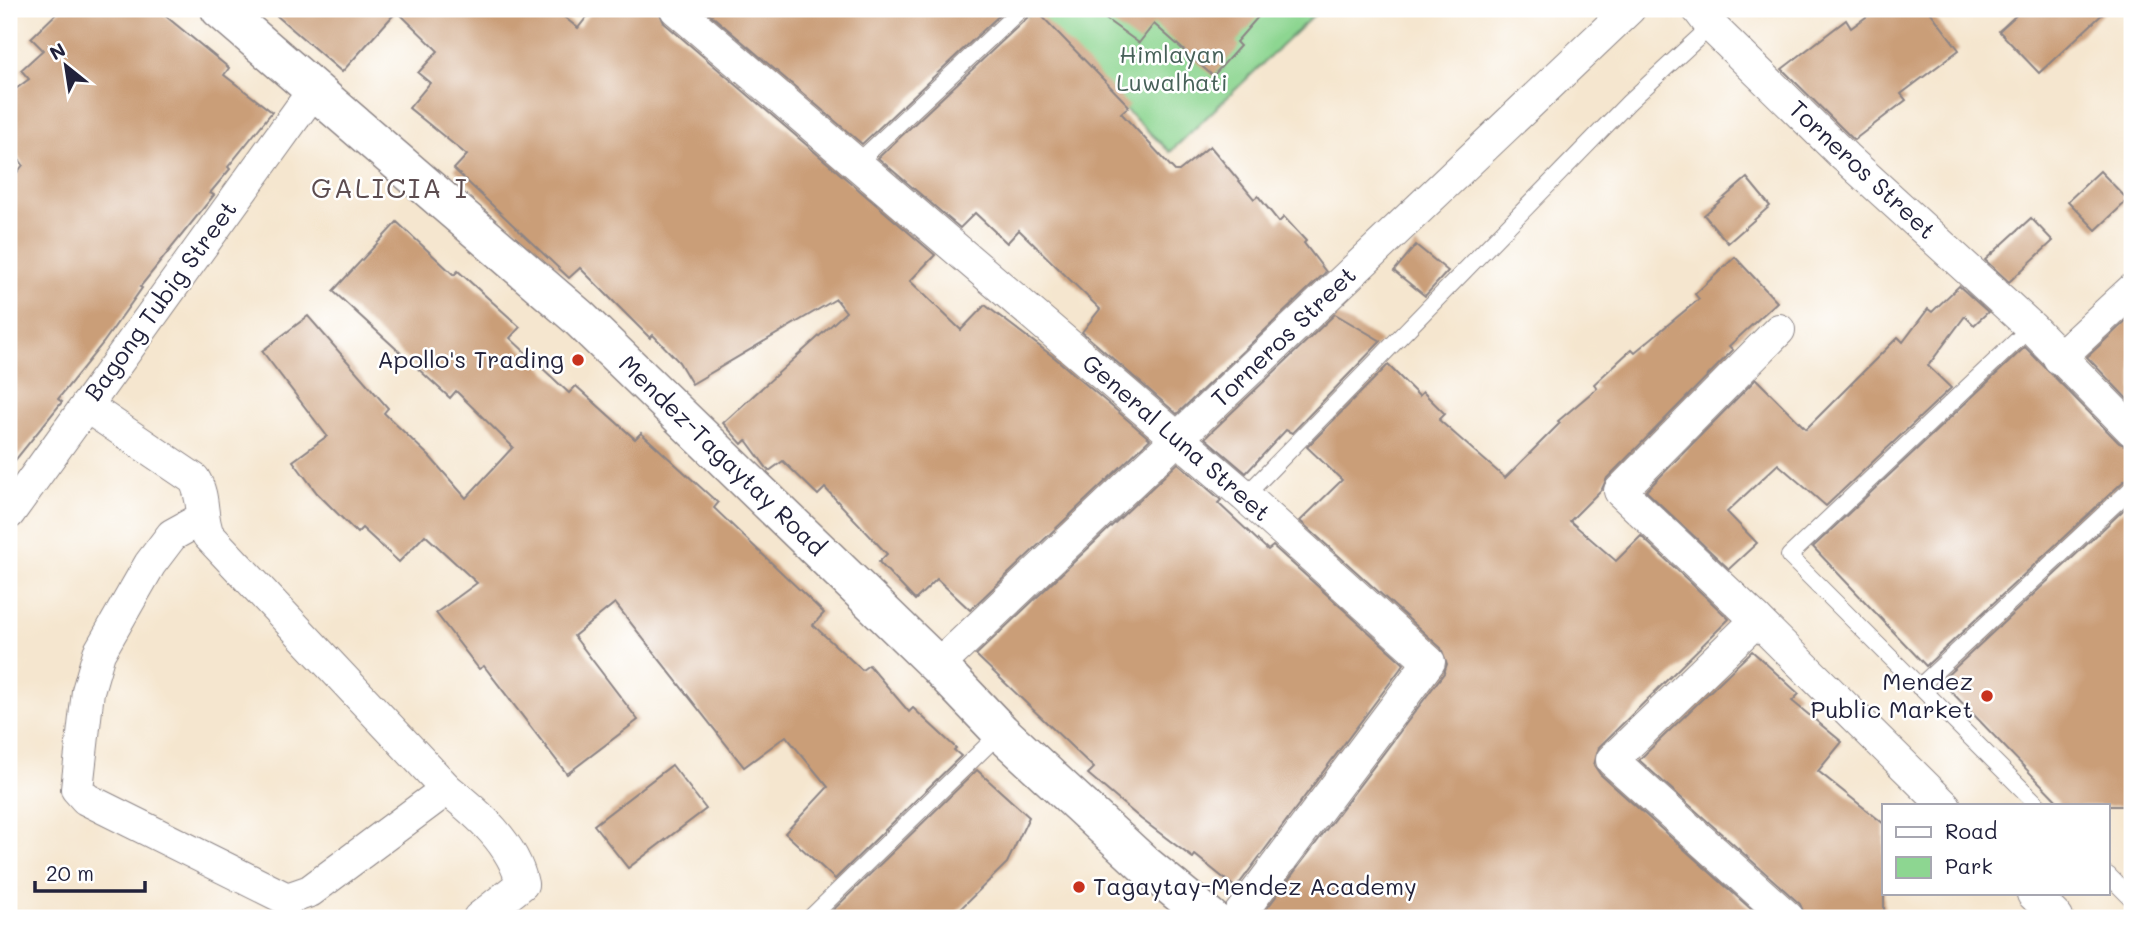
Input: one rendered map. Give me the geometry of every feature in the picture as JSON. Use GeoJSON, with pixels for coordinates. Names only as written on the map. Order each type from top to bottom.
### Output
{"type":"FeatureCollection","features":[{"type":"Feature","properties":{"kind":"main road","name":"Mendez-Tagaytay Road"},"geometry":{"type":"LineString","coordinates":[[220,9],[578,317],[938,666],[1001,732],[1145,865],[1210,918]]}},
{"type":"Feature","properties":{"kind":"street","name":"General Luna Street"},"geometry":{"type":"LineString","coordinates":[[676,9],[1245,496],[1429,662],[1237,918]]}},
{"type":"Feature","properties":{"kind":"street","name":"Torneros Street"},"geometry":{"type":"LineString","coordinates":[[938,666],[1629,9]]}},
{"type":"Feature","properties":{"kind":"street","name":"Torneros Street"},"geometry":{"type":"LineString","coordinates":[[1705,17],[1845,157],[2031,327],[2132,430]]}},
{"type":"Feature","properties":{"kind":"street","name":"Bagong Tubig Street"},"geometry":{"type":"LineString","coordinates":[[9,513],[314,90]]}},
{"type":"Feature","properties":{"kind":"street"},"geometry":{"type":"LineString","coordinates":[[2059,358],[2132,290]]}},
{"type":"Feature","properties":{"kind":"street"},"geometry":{"type":"LineString","coordinates":[[1779,330],[1620,491],[1757,620],[1943,804]]}},
{"type":"Feature","properties":{"kind":"street"},"geometry":{"type":"LineString","coordinates":[[86,406],[194,479],[202,493],[201,519],[208,535],[447,789],[488,825],[519,869],[522,884],[479,918]]}},
{"type":"Feature","properties":{"kind":"street"},"geometry":{"type":"LineString","coordinates":[[201,519],[172,535],[150,564],[99,653],[88,691],[77,789],[86,799],[287,899],[310,891],[447,789]]}},
{"type":"Feature","properties":{"kind":"street"},"geometry":{"type":"LineString","coordinates":[[1757,620],[1612,760],[1788,918]]}},
{"type":"Feature","properties":{"kind":"street"},"geometry":{"type":"LineString","coordinates":[[2034,895],[2057,918]]}},
{"type":"Feature","properties":{"kind":"lane"},"geometry":{"type":"LineString","coordinates":[[856,164],[1021,9]]}},
{"type":"Feature","properties":{"kind":"lane"},"geometry":{"type":"LineString","coordinates":[[1245,496],[1629,102],[1705,17]]}},
{"type":"Feature","properties":{"kind":"lane"},"geometry":{"type":"LineString","coordinates":[[2031,327],[1789,556],[2037,804]]}},
{"type":"Feature","properties":{"kind":"lane"},"geometry":{"type":"LineString","coordinates":[[1919,687],[2132,488]]}},
{"type":"Feature","properties":{"kind":"lane"},"geometry":{"type":"LineString","coordinates":[[810,918],[1001,732]]}},
{"type":"Feature","properties":{"kind":"lane"},"geometry":{"type":"LineString","coordinates":[[2110,877],[2132,900]]}},
{"type":"Feature","properties":{"kind":"green space","name":"Himlayan Luwalhati"},"geometry":{"type":"Polygon","coordinates":[[[1020,9],[1320,9],[1170,152],[1020,9]]]}},
{"type":"Feature","properties":{"kind":"building"},"geometry":{"type":"Polygon","coordinates":[[[61,9],[157,9],[229,68],[224,75],[272,112],[228,167],[230,169],[210,193],[214,195],[140,287],[142,288],[103,343],[58,399],[62,402],[9,468],[9,183],[23,165],[9,145],[9,94],[29,79],[21,70],[43,50],[31,38],[61,9]]]}},
{"type":"Feature","properties":{"kind":"building"},"geometry":{"type":"Polygon","coordinates":[[[269,9],[554,9],[578,28],[593,9],[658,9],[664,23],[935,255],[910,281],[961,330],[985,305],[1055,358],[1150,439],[970,610],[937,579],[915,600],[879,562],[887,554],[825,488],[818,495],[783,461],[769,471],[746,440],[742,444],[723,423],[846,312],[836,299],[692,384],[679,362],[653,335],[650,338],[580,268],[569,278],[454,169],[467,155],[409,108],[430,83],[418,73],[438,51],[397,11],[342,72],[269,9]]]}},
{"type":"Feature","properties":{"kind":"building"},"geometry":{"type":"Polygon","coordinates":[[[704,9],[1006,9],[862,144],[704,9]]]}},
{"type":"Feature","properties":{"kind":"building"},"geometry":{"type":"Polygon","coordinates":[[[1031,9],[1035,9],[1129,106],[1121,113],[1175,171],[1179,171],[1210,146],[1254,199],[1258,196],[1279,222],[1284,217],[1306,241],[1304,243],[1326,272],[1177,414],[1082,332],[1100,309],[1019,230],[1007,243],[975,213],[960,228],[878,158],[1028,17],[1031,9]]]}},
{"type":"Feature","properties":{"kind":"building"},"geometry":{"type":"Polygon","coordinates":[[[1092,9],[1265,9],[1236,42],[1240,46],[1213,76],[1154,24],[1139,43],[1092,9]]]}},
{"type":"Feature","properties":{"kind":"building"},"geometry":{"type":"Polygon","coordinates":[[[1877,9],[1928,9],[1959,50],[1901,94],[1906,100],[1854,140],[1782,69],[1846,20],[1851,28],[1877,9]]]}},
{"type":"Feature","properties":{"kind":"building"},"geometry":{"type":"Polygon","coordinates":[[[2023,9],[2108,9],[2039,73],[1999,31],[2023,9]]]}},
{"type":"Feature","properties":{"kind":"building"},"geometry":{"type":"Polygon","coordinates":[[[2100,171],[2128,200],[2096,230],[2068,201],[2100,171]]]}},
{"type":"Feature","properties":{"kind":"building"},"geometry":{"type":"Polygon","coordinates":[[[1747,178],[1770,206],[1728,243],[1704,215],[1747,178]]]}},
{"type":"Feature","properties":{"kind":"building"},"geometry":{"type":"Polygon","coordinates":[[[2031,218],[2053,241],[2009,282],[1985,260],[2031,218]]]}},
{"type":"Feature","properties":{"kind":"building"},"geometry":{"type":"Polygon","coordinates":[[[397,222],[454,275],[458,271],[520,327],[510,338],[569,393],[576,386],[635,439],[641,433],[718,503],[714,508],[824,613],[813,625],[862,670],[869,665],[909,712],[913,708],[956,748],[954,750],[961,756],[835,879],[785,833],[828,787],[786,736],[744,767],[615,603],[574,636],[638,720],[567,774],[484,666],[479,669],[436,613],[477,583],[425,535],[399,562],[362,528],[357,533],[317,493],[293,461],[327,436],[262,351],[308,316],[388,408],[384,413],[430,457],[466,498],[513,447],[456,391],[450,398],[333,291],[397,222]]]}},
{"type":"Feature","properties":{"kind":"building"},"geometry":{"type":"Polygon","coordinates":[[[1416,245],[1448,271],[1425,296],[1394,271],[1416,245]]]}},
{"type":"Feature","properties":{"kind":"building"},"geometry":{"type":"Polygon","coordinates":[[[1735,257],[1777,302],[1729,346],[1733,350],[1607,478],[1602,489],[1570,521],[1616,561],[1641,536],[1729,619],[1599,747],[1594,765],[1600,774],[1761,918],[1273,918],[1265,911],[1444,673],[1447,664],[1441,648],[1300,521],[1342,480],[1307,447],[1388,365],[1419,396],[1423,392],[1445,414],[1439,420],[1505,478],[1560,423],[1558,421],[1597,388],[1594,384],[1632,349],[1635,352],[1699,299],[1695,294],[1735,257]]]}},
{"type":"Feature","properties":{"kind":"building"},"geometry":{"type":"Polygon","coordinates":[[[1959,286],[1988,312],[1974,325],[1965,316],[1928,366],[1951,388],[1826,506],[1778,464],[1727,512],[1757,543],[1729,569],[1646,491],[1756,379],[1806,429],[1898,337],[1903,342],[1928,309],[1932,312],[1959,286]]]}},
{"type":"Feature","properties":{"kind":"building"},"geometry":{"type":"Polygon","coordinates":[[[1335,314],[1381,341],[1292,433],[1286,430],[1246,473],[1205,438],[1335,314]]]}},
{"type":"Feature","properties":{"kind":"building"},"geometry":{"type":"Polygon","coordinates":[[[2132,315],[2132,404],[2087,357],[2132,315]]]}},
{"type":"Feature","properties":{"kind":"building"},"geometry":{"type":"Polygon","coordinates":[[[2025,347],[2119,443],[2132,448],[2132,478],[2125,480],[1926,666],[1813,547],[2025,347]]]}},
{"type":"Feature","properties":{"kind":"building"},"geometry":{"type":"Polygon","coordinates":[[[1178,463],[1221,500],[1218,503],[1268,550],[1273,546],[1404,664],[1236,888],[1195,855],[1193,858],[1141,819],[1088,774],[1094,768],[976,655],[1178,463]]]}},
{"type":"Feature","properties":{"kind":"building"},"geometry":{"type":"Polygon","coordinates":[[[2132,502],[2132,806],[2060,804],[1941,681],[2132,502]]]}},
{"type":"Feature","properties":{"kind":"building"},"geometry":{"type":"Polygon","coordinates":[[[1752,651],[1799,694],[1792,701],[1842,742],[1818,771],[1882,822],[1884,918],[1806,918],[1800,904],[1639,760],[1752,651]]]}},
{"type":"Feature","properties":{"kind":"building"},"geometry":{"type":"Polygon","coordinates":[[[672,765],[706,809],[628,868],[594,825],[672,765]]]}},
{"type":"Feature","properties":{"kind":"building"},"geometry":{"type":"Polygon","coordinates":[[[977,770],[1029,817],[1007,863],[951,918],[825,918],[977,770]]]}},
{"type":"Feature","properties":{"kind":"place","name":"Apollo's Trading"},"geometry":{"type":"Point","coordinates":[578,360]}},
{"type":"Feature","properties":{"kind":"place","name":"Mendez Public Market"},"geometry":{"type":"Point","coordinates":[1987,696]}},
{"type":"Feature","properties":{"kind":"place","name":"Tagaytay-Mendez Academy"},"geometry":{"type":"Point","coordinates":[1079,887]}},
{"type":"Feature","properties":{"kind":"district","name":"GALICIA I"},"geometry":{"type":"Point","coordinates":[390,188]}}]}
